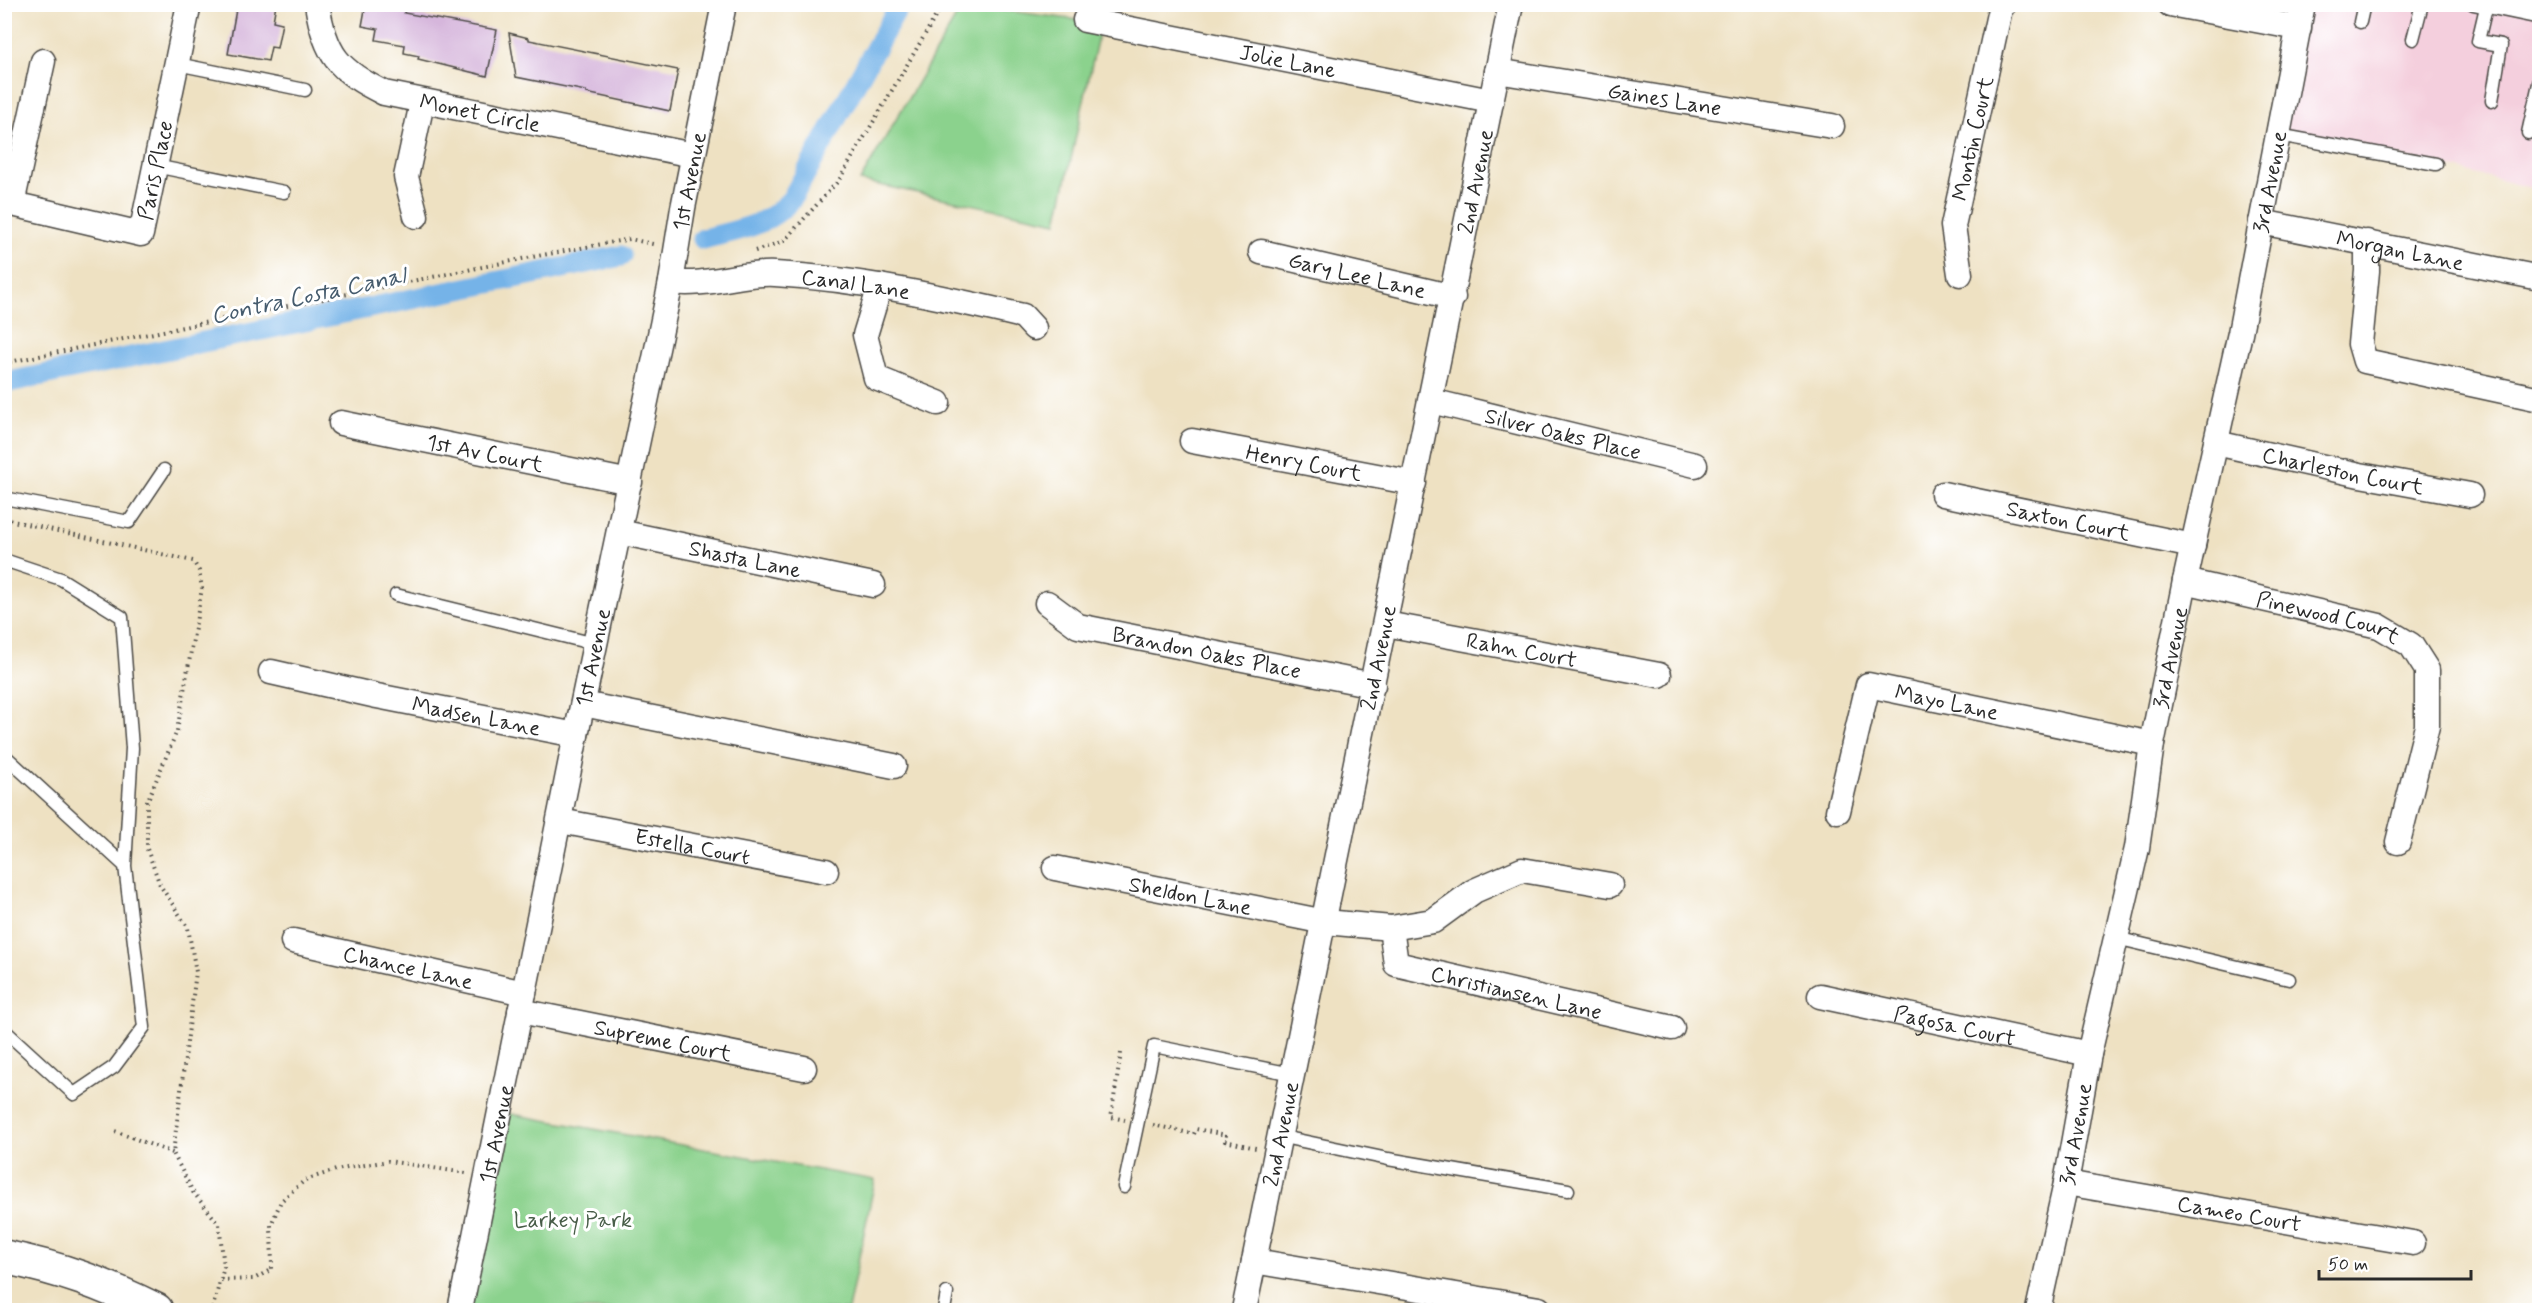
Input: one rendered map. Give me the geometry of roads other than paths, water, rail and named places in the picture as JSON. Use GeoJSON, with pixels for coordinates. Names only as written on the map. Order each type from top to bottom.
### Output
{"type":"FeatureCollection","features":[{"type":"Feature","properties":{"kind":"street","name":"Paris Place"},"geometry":{"type":"LineString","coordinates":[[8,203],[141,234],[189,4]]}},
{"type":"Feature","properties":{"kind":"street","name":"Monet Circle"},"geometry":{"type":"LineString","coordinates":[[317,4],[321,31],[334,58],[357,80],[384,93],[423,103],[693,155]]}},
{"type":"Feature","properties":{"kind":"street","name":"1st Avenue"},"geometry":{"type":"LineString","coordinates":[[460,1311],[576,735],[671,282],[693,155],[724,4]]}},
{"type":"Feature","properties":{"kind":"street","name":"2nd Avenue"},"geometry":{"type":"LineString","coordinates":[[1244,1311],[1278,1136],[1325,922],[1453,297],[1511,4]]}},
{"type":"Feature","properties":{"kind":"street","name":"Montin Court"},"geometry":{"type":"LineString","coordinates":[[1960,274],[1953,226],[2000,9],[2004,4]]}},
{"type":"Feature","properties":{"kind":"street"},"geometry":{"type":"LineString","coordinates":[[2170,4],[2301,16]]}},
{"type":"Feature","properties":{"kind":"street","name":"3rd Avenue"},"geometry":{"type":"LineString","coordinates":[[2038,1311],[2066,1182],[2088,1053],[2137,848],[2152,744],[2185,580],[2216,443],[2301,16]]}},
{"type":"Feature","properties":{"kind":"street","name":"Jolie Lane"},"geometry":{"type":"LineString","coordinates":[[1085,20],[1491,101]]}},
{"type":"Feature","properties":{"kind":"street"},"geometry":{"type":"LineString","coordinates":[[8,203],[43,61]]}},
{"type":"Feature","properties":{"kind":"street","name":"Gaines Lane"},"geometry":{"type":"LineString","coordinates":[[1497,71],[1832,126]]}},
{"type":"Feature","properties":{"kind":"street"},"geometry":{"type":"LineString","coordinates":[[416,216],[406,177],[423,103]]}},
{"type":"Feature","properties":{"kind":"street","name":"Morgan Lane"},"geometry":{"type":"LineString","coordinates":[[2261,222],[2540,278]]}},
{"type":"Feature","properties":{"kind":"street"},"geometry":{"type":"LineString","coordinates":[[2367,242],[2367,271],[2360,344],[2366,362],[2540,399]]}},
{"type":"Feature","properties":{"kind":"street","name":"Gary Lee Lane"},"geometry":{"type":"LineString","coordinates":[[1261,252],[1453,297]]}},
{"type":"Feature","properties":{"kind":"street","name":"Canal Lane"},"geometry":{"type":"LineString","coordinates":[[671,282],[691,285],[773,274],[880,286],[1023,316],[1034,328]]}},
{"type":"Feature","properties":{"kind":"street"},"geometry":{"type":"LineString","coordinates":[[880,286],[865,335],[876,378],[938,403]]}},
{"type":"Feature","properties":{"kind":"street","name":"Silver Oaks Place"},"geometry":{"type":"LineString","coordinates":[[1431,401],[1695,465]]}},
{"type":"Feature","properties":{"kind":"street","name":"1st Av Court"},"geometry":{"type":"LineString","coordinates":[[340,423],[630,482]]}},
{"type":"Feature","properties":{"kind":"street","name":"Henry Court"},"geometry":{"type":"LineString","coordinates":[[1192,441],[1414,483]]}},
{"type":"Feature","properties":{"kind":"street","name":"Charleston Court"},"geometry":{"type":"LineString","coordinates":[[2216,443],[2360,475],[2470,495]]}},
{"type":"Feature","properties":{"kind":"street","name":"Saxton Court"},"geometry":{"type":"LineString","coordinates":[[1943,494],[2193,546]]}},
{"type":"Feature","properties":{"kind":"street","name":"Shasta Lane"},"geometry":{"type":"LineString","coordinates":[[619,532],[873,585]]}},
{"type":"Feature","properties":{"kind":"street","name":"Pinewood Court"},"geometry":{"type":"LineString","coordinates":[[2185,580],[2379,626],[2411,645],[2427,670],[2427,726],[2398,842]]}},
{"type":"Feature","properties":{"kind":"street","name":"Brandon Oaks Place"},"geometry":{"type":"LineString","coordinates":[[1047,603],[1078,626],[1373,685]]}},
{"type":"Feature","properties":{"kind":"street","name":"Rahn Court"},"geometry":{"type":"LineString","coordinates":[[1386,624],[1659,675]]}},
{"type":"Feature","properties":{"kind":"street","name":"Madsen Lane"},"geometry":{"type":"LineString","coordinates":[[271,672],[377,696],[576,735]]}},
{"type":"Feature","properties":{"kind":"street","name":"Mayo Lane"},"geometry":{"type":"LineString","coordinates":[[1838,812],[1868,685],[2152,744]]}},
{"type":"Feature","properties":{"kind":"street"},"geometry":{"type":"LineString","coordinates":[[583,704],[894,766]]}},
{"type":"Feature","properties":{"kind":"street","name":"Estella Court"},"geometry":{"type":"LineString","coordinates":[[560,821],[826,871]]}},
{"type":"Feature","properties":{"kind":"street","name":"Sheldon Lane"},"geometry":{"type":"LineString","coordinates":[[1055,868],[1325,922],[1391,928],[1434,921],[1474,891],[1522,870],[1610,885]]}},
{"type":"Feature","properties":{"kind":"street","name":"Christiansen Lane"},"geometry":{"type":"LineString","coordinates":[[1391,928],[1396,964],[1672,1028]]}},
{"type":"Feature","properties":{"kind":"street","name":"Chance Lane"},"geometry":{"type":"LineString","coordinates":[[293,941],[522,1002]]}},
{"type":"Feature","properties":{"kind":"street","name":"Pagosa Court"},"geometry":{"type":"LineString","coordinates":[[1820,996],[2088,1053]]}},
{"type":"Feature","properties":{"kind":"street","name":"Supreme Court"},"geometry":{"type":"LineString","coordinates":[[522,1002],[804,1068]]}},
{"type":"Feature","properties":{"kind":"street","name":"Cameo Court"},"geometry":{"type":"LineString","coordinates":[[2066,1182],[2413,1243]]}},
{"type":"Feature","properties":{"kind":"street"},"geometry":{"type":"LineString","coordinates":[[4,1257],[52,1267],[107,1286],[156,1311]]}},
{"type":"Feature","properties":{"kind":"street"},"geometry":{"type":"LineString","coordinates":[[1254,1261],[1539,1309]]}},
{"type":"Feature","properties":{"kind":"lane"},"geometry":{"type":"LineString","coordinates":[[2360,22],[2364,4]]}},
{"type":"Feature","properties":{"kind":"lane"},"geometry":{"type":"LineString","coordinates":[[2413,39],[2422,4]]}},
{"type":"Feature","properties":{"kind":"lane"},"geometry":{"type":"LineString","coordinates":[[2473,4],[2540,18]]}},
{"type":"Feature","properties":{"kind":"lane"},"geometry":{"type":"LineString","coordinates":[[2486,7],[2478,41],[2501,45],[2492,101]]}},
{"type":"Feature","properties":{"kind":"lane"},"geometry":{"type":"LineString","coordinates":[[177,64],[305,90]]}},
{"type":"Feature","properties":{"kind":"lane"},"geometry":{"type":"LineString","coordinates":[[2528,133],[2540,79]]}},
{"type":"Feature","properties":{"kind":"lane"},"geometry":{"type":"LineString","coordinates":[[2278,135],[2436,164]]}},
{"type":"Feature","properties":{"kind":"lane"},"geometry":{"type":"LineString","coordinates":[[155,166],[284,192]]}},
{"type":"Feature","properties":{"kind":"lane"},"geometry":{"type":"LineString","coordinates":[[4,498],[129,522],[164,470]]}},
{"type":"Feature","properties":{"kind":"lane"},"geometry":{"type":"LineString","coordinates":[[4,560],[61,579],[122,617],[132,748],[125,866],[144,1027],[114,1067],[74,1094],[4,1030]]}},
{"type":"Feature","properties":{"kind":"lane"},"geometry":{"type":"LineString","coordinates":[[396,595],[596,644]]}},
{"type":"Feature","properties":{"kind":"lane"},"geometry":{"type":"LineString","coordinates":[[4,755],[125,866]]}},
{"type":"Feature","properties":{"kind":"lane"},"geometry":{"type":"LineString","coordinates":[[2116,938],[2289,980]]}},
{"type":"Feature","properties":{"kind":"lane"},"geometry":{"type":"LineString","coordinates":[[1124,1187],[1154,1046],[1292,1074]]}},
{"type":"Feature","properties":{"kind":"lane"},"geometry":{"type":"LineString","coordinates":[[1278,1136],[1388,1159],[1568,1190]]}},
{"type":"Feature","properties":{"kind":"lane"},"geometry":{"type":"LineString","coordinates":[[944,1311],[947,1293]]}},
{"type":"Feature","properties":{"kind":"waterway","name":"Contra Costa Canal"},"geometry":{"type":"LineString","coordinates":[[703,239],[761,222],[791,200],[900,4]]}},
{"type":"Feature","properties":{"kind":"waterway","name":"Contra Costa Canal"},"geometry":{"type":"LineString","coordinates":[[4,383],[621,256]]}},
{"type":"Feature","properties":{"kind":"park label","name":"Larkey Park"},"geometry":{"type":"Point","coordinates":[573,1219]}}]}
